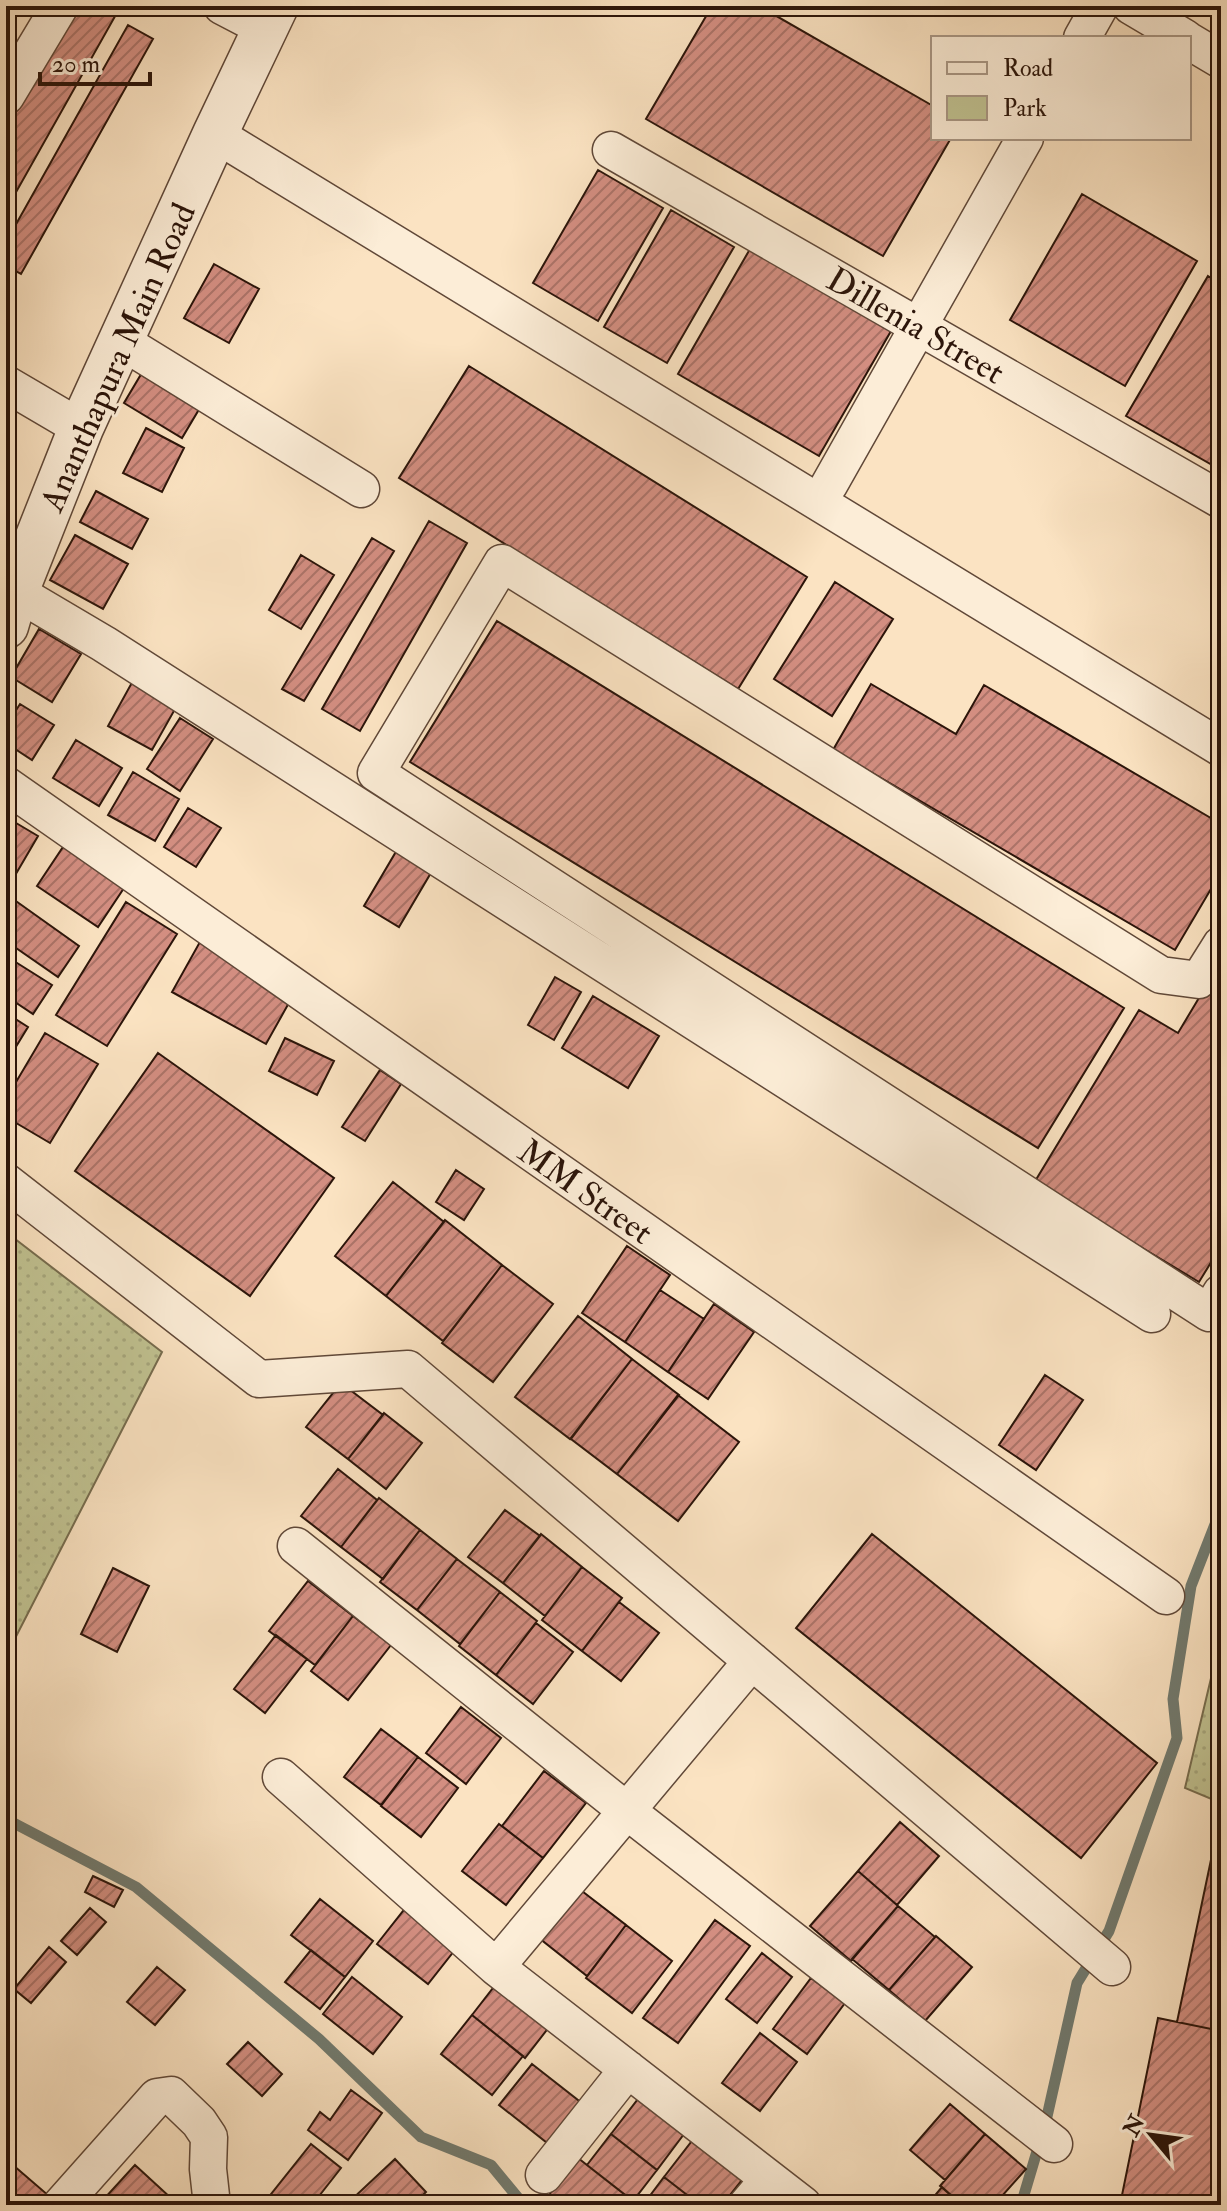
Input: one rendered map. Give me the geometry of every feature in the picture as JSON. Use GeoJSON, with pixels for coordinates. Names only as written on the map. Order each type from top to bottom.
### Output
{"type":"FeatureCollection","features":[{"type":"Feature","properties":{"kind":"street"},"geometry":{"type":"LineString","coordinates":[[6,96],[60,6]]}},
{"type":"Feature","properties":{"kind":"street"},"geometry":{"type":"LineString","coordinates":[[222,6],[271,18]]}},
{"type":"Feature","properties":{"kind":"street"},"geometry":{"type":"LineString","coordinates":[[1083,36],[1100,6]]}},
{"type":"Feature","properties":{"kind":"street"},"geometry":{"type":"LineString","coordinates":[[1131,6],[1182,36]]}},
{"type":"Feature","properties":{"kind":"street","name":"Ananthapura Main Road"},"geometry":{"type":"LineString","coordinates":[[11,609],[81,428],[271,18]]}},
{"type":"Feature","properties":{"kind":"street"},"geometry":{"type":"LineString","coordinates":[[1191,41],[1221,60]]}},
{"type":"Feature","properties":{"kind":"street"},"geometry":{"type":"LineString","coordinates":[[215,134],[1221,748]]}},
{"type":"Feature","properties":{"kind":"street"},"geometry":{"type":"LineString","coordinates":[[829,485],[1024,140]]}},
{"type":"Feature","properties":{"kind":"street","name":"Dillenia Street"},"geometry":{"type":"LineString","coordinates":[[611,150],[1221,500]]}},
{"type":"Feature","properties":{"kind":"street"},"geometry":{"type":"LineString","coordinates":[[121,341],[361,489]]}},
{"type":"Feature","properties":{"kind":"street"},"geometry":{"type":"LineString","coordinates":[[6,384],[81,428]]}},
{"type":"Feature","properties":{"kind":"street"},"geometry":{"type":"LineString","coordinates":[[1221,945],[1199,980],[1161,975],[502,563],[376,773],[1209,1313],[1221,1293]]}},
{"type":"Feature","properties":{"kind":"street"},"geometry":{"type":"LineString","coordinates":[[11,609],[104,644],[1152,1314]]}},
{"type":"Feature","properties":{"kind":"street","name":"MM Street"},"geometry":{"type":"LineString","coordinates":[[6,785],[1166,1596]]}},
{"type":"Feature","properties":{"kind":"street"},"geometry":{"type":"LineString","coordinates":[[6,1182],[259,1379],[408,1369],[1112,1967]]}},
{"type":"Feature","properties":{"kind":"street"},"geometry":{"type":"LineString","coordinates":[[296,1546],[627,1811],[1054,2144]]}},
{"type":"Feature","properties":{"kind":"street"},"geometry":{"type":"LineString","coordinates":[[496,1967],[752,1661]]}},
{"type":"Feature","properties":{"kind":"street"},"geometry":{"type":"LineString","coordinates":[[281,1777],[496,1967],[628,2069],[758,2192],[803,2205]]}},
{"type":"Feature","properties":{"kind":"street"},"geometry":{"type":"LineString","coordinates":[[544,2175],[628,2069]]}},
{"type":"Feature","properties":{"kind":"street"},"geometry":{"type":"LineString","coordinates":[[61,2205],[157,2097],[171,2095],[199,2122],[209,2137],[208,2169],[212,2205]]}},
{"type":"Feature","properties":{"kind":"green space"},"geometry":{"type":"Polygon","coordinates":[[[6,1232],[162,1352],[6,1656],[6,1232]]]}},
{"type":"Feature","properties":{"kind":"green space"},"geometry":{"type":"Polygon","coordinates":[[[1221,1636],[1221,1803],[1185,1788],[1221,1636]]]}},
{"type":"Feature","properties":{"kind":"building"},"geometry":{"type":"Polygon","coordinates":[[[69,6],[108,6],[118,11],[6,210],[6,118],[69,6]]]}},
{"type":"Feature","properties":{"kind":"building"},"geometry":{"type":"Polygon","coordinates":[[[712,6],[759,6],[931,105],[931,140],[950,140],[883,256],[646,119],[712,6]]]}},
{"type":"Feature","properties":{"kind":"building"},"geometry":{"type":"Polygon","coordinates":[[[128,25],[153,39],[21,274],[6,266],[6,242],[128,25]]]}},
{"type":"Feature","properties":{"kind":"building"},"geometry":{"type":"Polygon","coordinates":[[[598,170],[663,208],[598,321],[533,283],[598,170]]]}},
{"type":"Feature","properties":{"kind":"building"},"geometry":{"type":"Polygon","coordinates":[[[1082,194],[1197,261],[1125,386],[1010,320],[1082,194]]]}},
{"type":"Feature","properties":{"kind":"building"},"geometry":{"type":"Polygon","coordinates":[[[671,210],[734,247],[667,363],[604,327],[671,210]]]}},
{"type":"Feature","properties":{"kind":"building"},"geometry":{"type":"Polygon","coordinates":[[[750,249],[891,331],[819,456],[678,374],[750,249]]]}},
{"type":"Feature","properties":{"kind":"building"},"geometry":{"type":"Polygon","coordinates":[[[214,264],[259,289],[229,343],[184,318],[214,264]]]}},
{"type":"Feature","properties":{"kind":"building"},"geometry":{"type":"Polygon","coordinates":[[[1208,276],[1221,284],[1221,470],[1126,416],[1208,276]]]}},
{"type":"Feature","properties":{"kind":"building"},"geometry":{"type":"Polygon","coordinates":[[[469,366],[807,577],[738,689],[399,478],[469,366]]]}},
{"type":"Feature","properties":{"kind":"building"},"geometry":{"type":"Polygon","coordinates":[[[143,371],[201,406],[182,438],[124,403],[143,371]]]}},
{"type":"Feature","properties":{"kind":"building"},"geometry":{"type":"Polygon","coordinates":[[[146,428],[184,448],[162,492],[123,473],[146,428]]]}},
{"type":"Feature","properties":{"kind":"building"},"geometry":{"type":"Polygon","coordinates":[[[96,491],[148,519],[132,549],[80,522],[96,491]]]}},
{"type":"Feature","properties":{"kind":"building"},"geometry":{"type":"Polygon","coordinates":[[[429,521],[467,543],[360,731],[322,709],[429,521]]]}},
{"type":"Feature","properties":{"kind":"building"},"geometry":{"type":"Polygon","coordinates":[[[75,535],[128,564],[103,609],[50,580],[75,535]]]}},
{"type":"Feature","properties":{"kind":"building"},"geometry":{"type":"Polygon","coordinates":[[[372,538],[394,551],[304,701],[282,689],[372,538]]]}},
{"type":"Feature","properties":{"kind":"building"},"geometry":{"type":"Polygon","coordinates":[[[301,555],[334,575],[301,629],[269,610],[301,555]]]}},
{"type":"Feature","properties":{"kind":"building"},"geometry":{"type":"Polygon","coordinates":[[[835,582],[893,619],[832,716],[774,679],[835,582]]]}},
{"type":"Feature","properties":{"kind":"building"},"geometry":{"type":"Polygon","coordinates":[[[497,621],[1124,1008],[1038,1148],[410,762],[497,621]]]}},
{"type":"Feature","properties":{"kind":"building"},"geometry":{"type":"Polygon","coordinates":[[[39,629],[81,654],[52,702],[11,677],[39,629]]]}},
{"type":"Feature","properties":{"kind":"building"},"geometry":{"type":"Polygon","coordinates":[[[135,677],[179,702],[152,750],[108,726],[135,677]]]}},
{"type":"Feature","properties":{"kind":"building"},"geometry":{"type":"Polygon","coordinates":[[[871,684],[956,734],[984,685],[1221,824],[1221,872],[1175,950],[833,750],[871,684]]]}},
{"type":"Feature","properties":{"kind":"building"},"geometry":{"type":"Polygon","coordinates":[[[20,704],[54,725],[32,760],[6,743],[6,726],[20,704]]]}},
{"type":"Feature","properties":{"kind":"building"},"geometry":{"type":"Polygon","coordinates":[[[180,718],[213,739],[180,791],[147,769],[180,718]]]}},
{"type":"Feature","properties":{"kind":"building"},"geometry":{"type":"Polygon","coordinates":[[[76,740],[122,768],[99,806],[53,778],[76,740]]]}},
{"type":"Feature","properties":{"kind":"building"},"geometry":{"type":"Polygon","coordinates":[[[133,772],[179,799],[155,841],[108,815],[133,772]]]}},
{"type":"Feature","properties":{"kind":"building"},"geometry":{"type":"Polygon","coordinates":[[[188,808],[221,828],[196,867],[164,847],[188,808]]]}},
{"type":"Feature","properties":{"kind":"building"},"geometry":{"type":"Polygon","coordinates":[[[6,817],[38,836],[13,879],[6,875],[6,817]]]}},
{"type":"Feature","properties":{"kind":"building"},"geometry":{"type":"Polygon","coordinates":[[[67,841],[128,882],[98,927],[37,886],[67,841]]]}},
{"type":"Feature","properties":{"kind":"building"},"geometry":{"type":"Polygon","coordinates":[[[397,850],[432,871],[399,927],[364,906],[397,850]]]}},
{"type":"Feature","properties":{"kind":"building"},"geometry":{"type":"Polygon","coordinates":[[[6,894],[79,946],[58,977],[6,941],[6,894]]]}},
{"type":"Feature","properties":{"kind":"building"},"geometry":{"type":"Polygon","coordinates":[[[126,902],[177,934],[107,1046],[56,1015],[126,902]]]}},
{"type":"Feature","properties":{"kind":"building"},"geometry":{"type":"Polygon","coordinates":[[[201,940],[295,992],[266,1044],[172,992],[201,940]]]}},
{"type":"Feature","properties":{"kind":"building"},"geometry":{"type":"Polygon","coordinates":[[[6,956],[52,985],[33,1014],[6,996],[6,956]]]}},
{"type":"Feature","properties":{"kind":"building"},"geometry":{"type":"Polygon","coordinates":[[[1221,961],[1221,1246],[1199,1282],[1034,1183],[1139,1010],[1178,1033],[1221,961]]]}},
{"type":"Feature","properties":{"kind":"building"},"geometry":{"type":"Polygon","coordinates":[[[555,977],[581,992],[554,1040],[528,1025],[555,977]]]}},
{"type":"Feature","properties":{"kind":"building"},"geometry":{"type":"Polygon","coordinates":[[[593,996],[659,1036],[628,1088],[562,1048],[593,996]]]}},
{"type":"Feature","properties":{"kind":"building"},"geometry":{"type":"Polygon","coordinates":[[[6,1013],[28,1027],[9,1058],[6,1056],[6,1013]]]}},
{"type":"Feature","properties":{"kind":"building"},"geometry":{"type":"Polygon","coordinates":[[[45,1033],[98,1064],[50,1143],[6,1117],[6,1099],[45,1033]]]}},
{"type":"Feature","properties":{"kind":"building"},"geometry":{"type":"Polygon","coordinates":[[[285,1038],[334,1061],[317,1095],[269,1071],[285,1038]]]}},
{"type":"Feature","properties":{"kind":"building"},"geometry":{"type":"Polygon","coordinates":[[[158,1053],[334,1178],[250,1296],[75,1171],[158,1053]]]}},
{"type":"Feature","properties":{"kind":"building"},"geometry":{"type":"Polygon","coordinates":[[[380,1070],[401,1084],[365,1141],[342,1127],[380,1070]]]}},
{"type":"Feature","properties":{"kind":"building"},"geometry":{"type":"Polygon","coordinates":[[[456,1170],[484,1189],[464,1220],[436,1202],[456,1170]]]}},
{"type":"Feature","properties":{"kind":"building"},"geometry":{"type":"Polygon","coordinates":[[[393,1182],[444,1222],[386,1296],[335,1256],[393,1182]]]}},
{"type":"Feature","properties":{"kind":"building"},"geometry":{"type":"Polygon","coordinates":[[[445,1220],[502,1265],[443,1341],[386,1296],[445,1220]]]}},
{"type":"Feature","properties":{"kind":"building"},"geometry":{"type":"Polygon","coordinates":[[[627,1246],[670,1275],[625,1342],[582,1313],[627,1246]]]}},
{"type":"Feature","properties":{"kind":"building"},"geometry":{"type":"Polygon","coordinates":[[[502,1265],[553,1304],[493,1382],[442,1343],[502,1265]]]}},
{"type":"Feature","properties":{"kind":"building"},"geometry":{"type":"Polygon","coordinates":[[[660,1290],[704,1319],[668,1372],[625,1342],[660,1290]]]}},
{"type":"Feature","properties":{"kind":"building"},"geometry":{"type":"Polygon","coordinates":[[[714,1304],[754,1332],[708,1399],[668,1372],[714,1304]]]}},
{"type":"Feature","properties":{"kind":"building"},"geometry":{"type":"Polygon","coordinates":[[[578,1316],[632,1359],[570,1439],[515,1397],[578,1316]]]}},
{"type":"Feature","properties":{"kind":"building"},"geometry":{"type":"Polygon","coordinates":[[[632,1359],[679,1395],[617,1474],[571,1439],[632,1359]]]}},
{"type":"Feature","properties":{"kind":"building"},"geometry":{"type":"Polygon","coordinates":[[[1045,1375],[1083,1400],[1036,1470],[999,1445],[1045,1375]]]}},
{"type":"Feature","properties":{"kind":"building"},"geometry":{"type":"Polygon","coordinates":[[[341,1383],[383,1415],[348,1459],[306,1427],[341,1383]]]}},
{"type":"Feature","properties":{"kind":"building"},"geometry":{"type":"Polygon","coordinates":[[[678,1395],[739,1442],[678,1521],[617,1474],[678,1395]]]}},
{"type":"Feature","properties":{"kind":"building"},"geometry":{"type":"Polygon","coordinates":[[[384,1413],[422,1443],[386,1489],[348,1459],[384,1413]]]}},
{"type":"Feature","properties":{"kind":"building"},"geometry":{"type":"Polygon","coordinates":[[[338,1469],[377,1500],[341,1547],[301,1516],[338,1469]]]}},
{"type":"Feature","properties":{"kind":"building"},"geometry":{"type":"Polygon","coordinates":[[[379,1498],[420,1530],[383,1579],[341,1547],[379,1498]]]}},
{"type":"Feature","properties":{"kind":"building"},"geometry":{"type":"Polygon","coordinates":[[[505,1510],[540,1536],[503,1583],[468,1557],[505,1510]]]}},
{"type":"Feature","properties":{"kind":"building"},"geometry":{"type":"Polygon","coordinates":[[[420,1530],[457,1559],[417,1610],[380,1582],[420,1530]]]}},
{"type":"Feature","properties":{"kind":"building"},"geometry":{"type":"Polygon","coordinates":[[[541,1534],[582,1567],[545,1616],[503,1583],[541,1534]]]}},
{"type":"Feature","properties":{"kind":"building"},"geometry":{"type":"Polygon","coordinates":[[[872,1534],[1157,1763],[1081,1858],[796,1628],[872,1534]]]}},
{"type":"Feature","properties":{"kind":"building"},"geometry":{"type":"Polygon","coordinates":[[[457,1559],[500,1592],[460,1644],[417,1610],[457,1559]]]}},
{"type":"Feature","properties":{"kind":"building"},"geometry":{"type":"Polygon","coordinates":[[[582,1567],[622,1598],[582,1651],[542,1620],[582,1567]]]}},
{"type":"Feature","properties":{"kind":"building"},"geometry":{"type":"Polygon","coordinates":[[[113,1568],[149,1586],[117,1652],[81,1634],[113,1568]]]}},
{"type":"Feature","properties":{"kind":"building"},"geometry":{"type":"Polygon","coordinates":[[[308,1581],[353,1616],[315,1665],[269,1631],[308,1581]]]}},
{"type":"Feature","properties":{"kind":"building"},"geometry":{"type":"Polygon","coordinates":[[[500,1592],[537,1621],[496,1675],[459,1646],[500,1592]]]}},
{"type":"Feature","properties":{"kind":"building"},"geometry":{"type":"Polygon","coordinates":[[[619,1602],[659,1633],[621,1681],[582,1651],[619,1602]]]}},
{"type":"Feature","properties":{"kind":"building"},"geometry":{"type":"Polygon","coordinates":[[[353,1616],[391,1645],[348,1700],[311,1671],[353,1616]]]}},
{"type":"Feature","properties":{"kind":"building"},"geometry":{"type":"Polygon","coordinates":[[[536,1623],[573,1652],[533,1704],[496,1675],[536,1623]]]}},
{"type":"Feature","properties":{"kind":"building"},"geometry":{"type":"Polygon","coordinates":[[[276,1635],[307,1659],[265,1713],[234,1689],[276,1635]]]}},
{"type":"Feature","properties":{"kind":"building"},"geometry":{"type":"Polygon","coordinates":[[[461,1707],[501,1738],[466,1784],[426,1753],[461,1707]]]}},
{"type":"Feature","properties":{"kind":"building"},"geometry":{"type":"Polygon","coordinates":[[[381,1729],[418,1757],[381,1805],[344,1777],[381,1729]]]}},
{"type":"Feature","properties":{"kind":"building"},"geometry":{"type":"Polygon","coordinates":[[[418,1757],[458,1788],[421,1837],[381,1806],[418,1757]]]}},
{"type":"Feature","properties":{"kind":"building"},"geometry":{"type":"Polygon","coordinates":[[[544,1771],[586,1803],[543,1858],[502,1826],[544,1771]]]}},
{"type":"Feature","properties":{"kind":"building"},"geometry":{"type":"Polygon","coordinates":[[[900,1822],[939,1856],[897,1905],[858,1871],[900,1822]]]}},
{"type":"Feature","properties":{"kind":"building"},"geometry":{"type":"Polygon","coordinates":[[[499,1824],[543,1858],[506,1905],[462,1871],[499,1824]]]}},
{"type":"Feature","properties":{"kind":"building"},"geometry":{"type":"Polygon","coordinates":[[[1212,1855],[1221,1857],[1221,2031],[1177,2022],[1212,1855]]]}},
{"type":"Feature","properties":{"kind":"building"},"geometry":{"type":"Polygon","coordinates":[[[858,1871],[898,1906],[851,1961],[810,1926],[858,1871]]]}},
{"type":"Feature","properties":{"kind":"building"},"geometry":{"type":"Polygon","coordinates":[[[93,1876],[123,1890],[114,1907],[85,1892],[93,1876]]]}},
{"type":"Feature","properties":{"kind":"building"},"geometry":{"type":"Polygon","coordinates":[[[578,1888],[626,1925],[587,1976],[539,1938],[578,1888]]]}},
{"type":"Feature","properties":{"kind":"building"},"geometry":{"type":"Polygon","coordinates":[[[320,1899],[373,1941],[345,1977],[291,1935],[320,1899]]]}},
{"type":"Feature","properties":{"kind":"building"},"geometry":{"type":"Polygon","coordinates":[[[407,1906],[458,1946],[428,1984],[377,1944],[407,1906]]]}},
{"type":"Feature","properties":{"kind":"building"},"geometry":{"type":"Polygon","coordinates":[[[898,1906],[935,1937],[889,1990],[852,1959],[898,1906]]]}},
{"type":"Feature","properties":{"kind":"building"},"geometry":{"type":"Polygon","coordinates":[[[90,1908],[106,1922],[77,1955],[61,1941],[90,1908]]]}},
{"type":"Feature","properties":{"kind":"building"},"geometry":{"type":"Polygon","coordinates":[[[715,1920],[750,1946],[678,2043],[643,2018],[715,1920]]]}},
{"type":"Feature","properties":{"kind":"building"},"geometry":{"type":"Polygon","coordinates":[[[626,1925],[672,1961],[632,2013],[586,1978],[626,1925]]]}},
{"type":"Feature","properties":{"kind":"building"},"geometry":{"type":"Polygon","coordinates":[[[936,1936],[972,1967],[925,2021],[889,1990],[936,1936]]]}},
{"type":"Feature","properties":{"kind":"building"},"geometry":{"type":"Polygon","coordinates":[[[49,1947],[66,1962],[31,2003],[14,1989],[49,1947]]]}},
{"type":"Feature","properties":{"kind":"building"},"geometry":{"type":"Polygon","coordinates":[[[311,1950],[345,1977],[320,2009],[285,1982],[311,1950]]]}},
{"type":"Feature","properties":{"kind":"building"},"geometry":{"type":"Polygon","coordinates":[[[762,1953],[792,1977],[757,2023],[726,1999],[762,1953]]]}},
{"type":"Feature","properties":{"kind":"building"},"geometry":{"type":"Polygon","coordinates":[[[157,1967],[185,1990],[155,2025],[127,2002],[157,1967]]]}},
{"type":"Feature","properties":{"kind":"building"},"geometry":{"type":"Polygon","coordinates":[[[352,1977],[402,2017],[373,2054],[323,2014],[352,1977]]]}},
{"type":"Feature","properties":{"kind":"building"},"geometry":{"type":"Polygon","coordinates":[[[811,1978],[845,2003],[807,2054],[773,2029],[811,1978]]]}},
{"type":"Feature","properties":{"kind":"building"},"geometry":{"type":"Polygon","coordinates":[[[500,1979],[553,2022],[525,2058],[472,2015],[500,1979]]]}},
{"type":"Feature","properties":{"kind":"building"},"geometry":{"type":"Polygon","coordinates":[[[472,2015],[523,2056],[492,2095],[441,2054],[472,2015]]]}},
{"type":"Feature","properties":{"kind":"building"},"geometry":{"type":"Polygon","coordinates":[[[1158,2018],[1221,2031],[1221,2205],[1120,2205],[1158,2018]]]}},
{"type":"Feature","properties":{"kind":"building"},"geometry":{"type":"Polygon","coordinates":[[[760,2033],[797,2062],[760,2111],[722,2083],[760,2033]]]}},
{"type":"Feature","properties":{"kind":"building"},"geometry":{"type":"Polygon","coordinates":[[[248,2042],[282,2074],[262,2096],[227,2064],[248,2042]]]}},
{"type":"Feature","properties":{"kind":"building"},"geometry":{"type":"Polygon","coordinates":[[[532,2064],[583,2104],[551,2146],[499,2105],[532,2064]]]}},
{"type":"Feature","properties":{"kind":"building"},"geometry":{"type":"Polygon","coordinates":[[[351,2090],[382,2113],[348,2160],[308,2130],[320,2112],[330,2120],[351,2090]]]}},
{"type":"Feature","properties":{"kind":"building"},"geometry":{"type":"Polygon","coordinates":[[[638,2099],[684,2134],[657,2170],[611,2134],[638,2099]]]}},
{"type":"Feature","properties":{"kind":"building"},"geometry":{"type":"Polygon","coordinates":[[[950,2104],[985,2134],[945,2180],[910,2150],[950,2104]]]}},
{"type":"Feature","properties":{"kind":"building"},"geometry":{"type":"Polygon","coordinates":[[[611,2134],[657,2170],[633,2201],[587,2165],[611,2134]]]}},
{"type":"Feature","properties":{"kind":"building"},"geometry":{"type":"Polygon","coordinates":[[[985,2134],[1026,2169],[994,2205],[962,2205],[940,2186],[985,2134]]]}},
{"type":"Feature","properties":{"kind":"building"},"geometry":{"type":"Polygon","coordinates":[[[695,2137],[745,2176],[722,2205],[700,2205],[664,2177],[695,2137]]]}},
{"type":"Feature","properties":{"kind":"building"},"geometry":{"type":"Polygon","coordinates":[[[311,2144],[341,2168],[312,2205],[276,2205],[268,2198],[311,2144]]]}},
{"type":"Feature","properties":{"kind":"building"},"geometry":{"type":"Polygon","coordinates":[[[578,2158],[633,2201],[630,2205],[562,2205],[549,2195],[578,2158]]]}},
{"type":"Feature","properties":{"kind":"building"},"geometry":{"type":"Polygon","coordinates":[[[6,2159],[49,2196],[41,2205],[19,2205],[6,2193],[6,2159]]]}},
{"type":"Feature","properties":{"kind":"building"},"geometry":{"type":"Polygon","coordinates":[[[395,2159],[426,2192],[413,2205],[352,2205],[349,2202],[395,2159]]]}},
{"type":"Feature","properties":{"kind":"building"},"geometry":{"type":"Polygon","coordinates":[[[135,2165],[172,2199],[166,2205],[108,2205],[103,2200],[135,2165]]]}},
{"type":"Feature","properties":{"kind":"building"},"geometry":{"type":"Polygon","coordinates":[[[664,2177],[700,2205],[643,2205],[664,2177]]]}},
{"type":"Feature","properties":{"kind":"building"},"geometry":{"type":"Polygon","coordinates":[[[942,2187],[962,2205],[927,2205],[942,2187]]]}},
{"type":"Feature","properties":{"kind":"waterway"},"geometry":{"type":"LineString","coordinates":[[1021,2205],[1046,2121],[1077,1983],[1109,1931],[1177,1738],[1173,1699],[1191,1586],[1221,1509]]}},
{"type":"Feature","properties":{"kind":"waterway"},"geometry":{"type":"LineString","coordinates":[[6,1819],[136,1887],[319,2039],[421,2137],[491,2165],[524,2205]]}}]}
